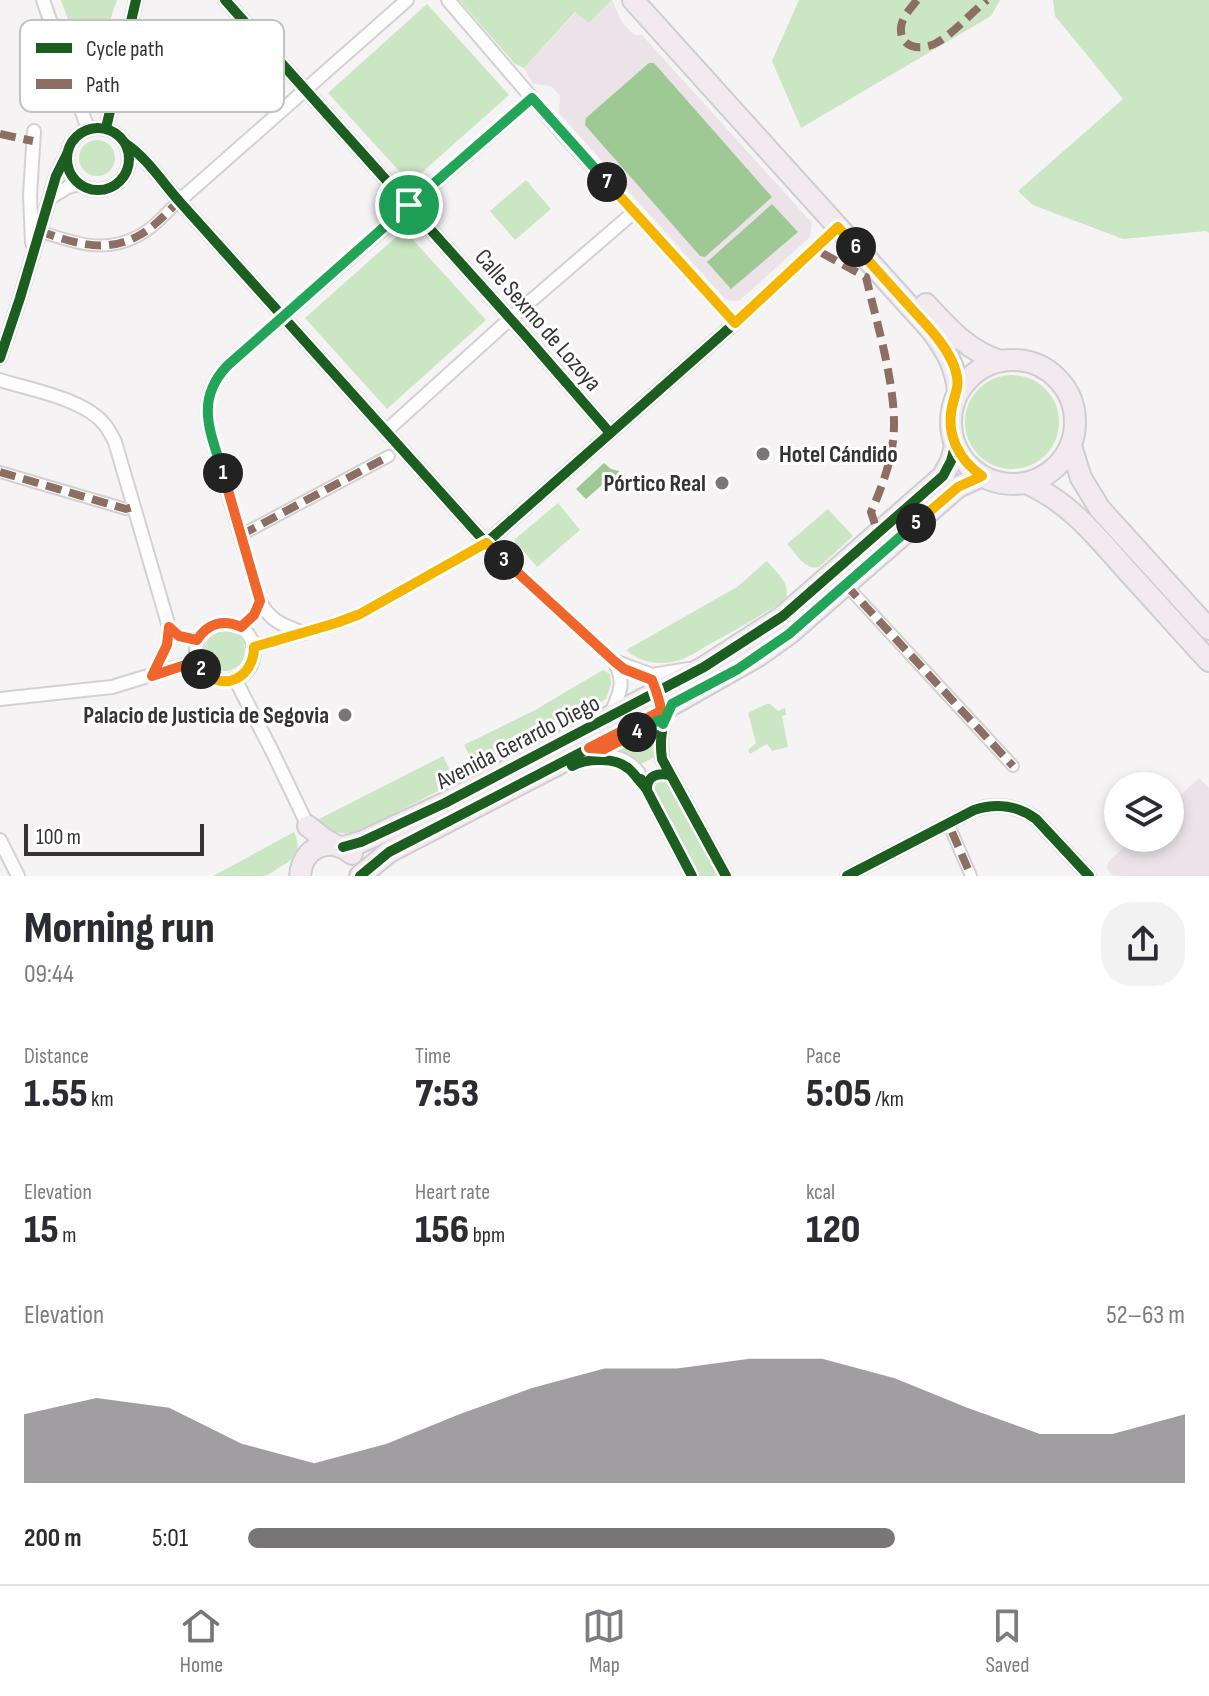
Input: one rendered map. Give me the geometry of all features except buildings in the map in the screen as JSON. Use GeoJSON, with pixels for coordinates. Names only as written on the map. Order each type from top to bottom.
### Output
{"type":"FeatureCollection","features":[{"type":"Feature","properties":{"kind":"main road"},"geometry":{"type":"LineString","coordinates":[[633,0],[943,346],[954,365],[958,392]]}},
{"type":"Feature","properties":{"kind":"main road"},"geometry":{"type":"LineString","coordinates":[[652,0],[941,322],[978,352],[1001,361]]}},
{"type":"Feature","properties":{"kind":"main road"},"geometry":{"type":"LineString","coordinates":[[1014,360],[1041,366],[1062,382],[1074,407],[1075,433],[1071,446],[1053,470],[1026,483],[1003,484],[982,476],[966,463],[952,437],[951,418],[958,392],[976,372],[1001,361],[1014,360]]}},
{"type":"Feature","properties":{"kind":"main road","name":"Avenida Gerardo Diego"},"geometry":{"type":"LineString","coordinates":[[301,870],[318,847],[351,846],[445,803],[704,667],[783,616],[943,476],[955,446]]}},
{"type":"Feature","properties":{"kind":"main road"},"geometry":{"type":"LineString","coordinates":[[1071,446],[1081,478],[1100,509],[1209,629]]}},
{"type":"Feature","properties":{"kind":"main road","name":"Avenida Gerardo Diego"},"geometry":{"type":"LineString","coordinates":[[360,876],[389,852],[579,754],[758,656],[789,634],[958,487],[982,476]]}},
{"type":"Feature","properties":{"kind":"main road"},"geometry":{"type":"LineString","coordinates":[[1026,483],[1058,500],[1087,526],[1209,661]]}},
{"type":"Feature","properties":{"kind":"main road"},"geometry":{"type":"LineString","coordinates":[[308,826],[356,859],[360,876]]}},
{"type":"Feature","properties":{"kind":"main road"},"geometry":{"type":"LineString","coordinates":[[301,870],[308,826]]}},
{"type":"Feature","properties":{"kind":"street"},"geometry":{"type":"LineString","coordinates":[[43,0],[50,20]]}},
{"type":"Feature","properties":{"kind":"street"},"geometry":{"type":"LineString","coordinates":[[131,20],[136,0]]}},
{"type":"Feature","properties":{"kind":"street","name":"Calle Sexmo de Lozoya"},"geometry":{"type":"LineString","coordinates":[[225,0],[243,20]]}},
{"type":"Feature","properties":{"kind":"street"},"geometry":{"type":"LineString","coordinates":[[284,109],[407,0]]}},
{"type":"Feature","properties":{"kind":"street"},"geometry":{"type":"LineString","coordinates":[[448,0],[735,323]]}},
{"type":"Feature","properties":{"kind":"street","name":"Calle Sexmo de Lozoya"},"geometry":{"type":"LineString","coordinates":[[284,66],[610,433]]}},
{"type":"Feature","properties":{"kind":"street"},"geometry":{"type":"LineString","coordinates":[[304,633],[275,621],[260,601],[210,431],[207,401],[210,389],[220,374],[282,316],[532,98]]}},
{"type":"Feature","properties":{"kind":"street"},"geometry":{"type":"LineString","coordinates":[[82,112],[88,129]]}},
{"type":"Feature","properties":{"kind":"street"},"geometry":{"type":"LineString","coordinates":[[106,128],[110,112]]}},
{"type":"Feature","properties":{"kind":"street"},"geometry":{"type":"LineString","coordinates":[[39,231],[86,245],[111,245],[137,237],[281,112]]}},
{"type":"Feature","properties":{"kind":"street"},"geometry":{"type":"LineString","coordinates":[[0,358],[56,176],[76,137],[88,129],[106,128],[138,152],[486,543],[614,661],[652,675],[704,667]]}},
{"type":"Feature","properties":{"kind":"street"},"geometry":{"type":"LineString","coordinates":[[33,250],[30,195],[34,131]]}},
{"type":"Feature","properties":{"kind":"street"},"geometry":{"type":"LineString","coordinates":[[67,154],[69,171],[79,184],[100,190],[111,188],[127,173],[130,161],[126,144]]}},
{"type":"Feature","properties":{"kind":"street"},"geometry":{"type":"LineString","coordinates":[[127,173],[146,174],[160,180]]}},
{"type":"Feature","properties":{"kind":"street"},"geometry":{"type":"LineString","coordinates":[[50,198],[79,184]]}},
{"type":"Feature","properties":{"kind":"street"},"geometry":{"type":"LineString","coordinates":[[386,431],[634,212]]}},
{"type":"Feature","properties":{"kind":"street"},"geometry":{"type":"LineString","coordinates":[[254,647],[360,614],[486,543],[735,323],[838,227]]}},
{"type":"Feature","properties":{"kind":"street"},"geometry":{"type":"LineString","coordinates":[[0,380],[71,402],[98,418],[115,442],[169,627],[167,645],[152,676]]}},
{"type":"Feature","properties":{"kind":"street"},"geometry":{"type":"LineString","coordinates":[[241,535],[389,456]]}},
{"type":"Feature","properties":{"kind":"street"},"geometry":{"type":"LineString","coordinates":[[0,472],[126,509],[133,507]]}},
{"type":"Feature","properties":{"kind":"street"},"geometry":{"type":"LineString","coordinates":[[846,585],[1013,766]]}},
{"type":"Feature","properties":{"kind":"street"},"geometry":{"type":"LineString","coordinates":[[241,627],[254,615],[260,601]]}},
{"type":"Feature","properties":{"kind":"street"},"geometry":{"type":"LineString","coordinates":[[216,623],[233,623],[241,627],[254,647],[248,670],[235,679],[219,681],[205,674],[197,661],[197,640],[216,623]]}},
{"type":"Feature","properties":{"kind":"street"},"geometry":{"type":"LineString","coordinates":[[169,627],[179,636],[197,640]]}},
{"type":"Feature","properties":{"kind":"street"},"geometry":{"type":"LineString","coordinates":[[0,699],[102,689],[197,661]]}},
{"type":"Feature","properties":{"kind":"street"},"geometry":{"type":"LineString","coordinates":[[609,718],[622,680],[614,661]]}},
{"type":"Feature","properties":{"kind":"street"},"geometry":{"type":"LineString","coordinates":[[235,679],[308,826]]}},
{"type":"Feature","properties":{"kind":"street"},"geometry":{"type":"LineString","coordinates":[[672,704],[661,736],[662,759],[726,876]]}},
{"type":"Feature","properties":{"kind":"street"},"geometry":{"type":"LineString","coordinates":[[579,754],[610,756],[631,763],[692,876]]}},
{"type":"Feature","properties":{"kind":"street"},"geometry":{"type":"LineString","coordinates":[[647,789],[653,776],[670,775]]}},
{"type":"Feature","properties":{"kind":"street"},"geometry":{"type":"LineString","coordinates":[[847,876],[865,872],[974,810],[991,806],[1014,808],[1029,814],[1089,876]]}},
{"type":"Feature","properties":{"kind":"street"},"geometry":{"type":"LineString","coordinates":[[952,832],[971,876]]}},
{"type":"Feature","properties":{"kind":"street"},"geometry":{"type":"LineString","coordinates":[[0,840],[18,876]]}},
{"type":"Feature","properties":{"kind":"shaded area"},"geometry":{"type":"Polygon","coordinates":[[[61,0],[117,0],[111,20],[68,20],[61,0]]]}},
{"type":"Feature","properties":{"kind":"shaded area"},"geometry":{"type":"Polygon","coordinates":[[[459,0],[612,0],[589,23],[575,12],[524,68],[515,64],[459,0]]]}},
{"type":"Feature","properties":{"kind":"shaded area"},"geometry":{"type":"Polygon","coordinates":[[[612,0],[622,22],[634,35],[642,35],[812,223],[810,237],[739,301],[726,300],[559,113],[560,96],[551,86],[533,84],[524,68],[576,12],[589,23],[612,0]]]}},
{"type":"Feature","properties":{"kind":"shaded area"},"geometry":{"type":"Polygon","coordinates":[[[799,0],[1000,0],[991,16],[801,128],[772,61],[799,0]]]}},
{"type":"Feature","properties":{"kind":"shaded area"},"geometry":{"type":"Polygon","coordinates":[[[1053,0],[1209,0],[1209,233],[1123,239],[1033,205],[1018,191],[1123,99],[1055,16],[1053,0]]]}},
{"type":"Feature","properties":{"kind":"shaded area"},"geometry":{"type":"Polygon","coordinates":[[[427,4],[509,95],[410,183],[328,93],[427,4]]]}},
{"type":"Feature","properties":{"kind":"shaded area"},"geometry":{"type":"Polygon","coordinates":[[[649,63],[654,63],[772,197],[705,257],[700,256],[585,125],[586,118],[649,63]]]}},
{"type":"Feature","properties":{"kind":"shaded area"},"geometry":{"type":"Polygon","coordinates":[[[97,140],[110,145],[115,158],[110,171],[97,176],[84,171],[79,158],[84,145],[97,140]]]}},
{"type":"Feature","properties":{"kind":"shaded area"},"geometry":{"type":"Polygon","coordinates":[[[526,180],[551,209],[515,240],[490,211],[526,180]]]}},
{"type":"Feature","properties":{"kind":"shaded area"},"geometry":{"type":"Polygon","coordinates":[[[772,204],[798,232],[731,289],[707,262],[772,204]]]}},
{"type":"Feature","properties":{"kind":"shaded area"},"geometry":{"type":"Polygon","coordinates":[[[404,230],[486,320],[387,409],[305,318],[404,230]]]}},
{"type":"Feature","properties":{"kind":"shaded area"},"geometry":{"type":"Polygon","coordinates":[[[1012,375],[1030,379],[1045,389],[1055,404],[1059,422],[1055,440],[1045,455],[1030,465],[1012,469],[994,465],[979,455],[969,440],[965,422],[969,404],[979,389],[994,379],[1012,375]]]}},
{"type":"Feature","properties":{"kind":"shaded area"},"geometry":{"type":"Polygon","coordinates":[[[604,463],[619,471],[619,479],[609,479],[586,499],[576,489],[604,463]]]}},
{"type":"Feature","properties":{"kind":"shaded area"},"geometry":{"type":"Polygon","coordinates":[[[558,503],[580,530],[537,567],[514,540],[558,503]]]}},
{"type":"Feature","properties":{"kind":"shaded area"},"geometry":{"type":"Polygon","coordinates":[[[828,509],[853,536],[814,568],[801,560],[787,544],[828,509]]]}},
{"type":"Feature","properties":{"kind":"shaded area"},"geometry":{"type":"Polygon","coordinates":[[[767,561],[785,583],[786,600],[680,660],[652,662],[626,650],[737,587],[767,561]]]}},
{"type":"Feature","properties":{"kind":"shaded area"},"geometry":{"type":"Polygon","coordinates":[[[225,631],[239,637],[245,651],[239,665],[225,671],[211,665],[205,651],[211,637],[225,631]]]}},
{"type":"Feature","properties":{"kind":"shaded area"},"geometry":{"type":"Polygon","coordinates":[[[603,670],[610,674],[611,685],[606,699],[477,770],[464,745],[535,710],[603,670]]]}},
{"type":"Feature","properties":{"kind":"shaded area"},"geometry":{"type":"Polygon","coordinates":[[[766,704],[778,711],[785,708],[786,715],[782,716],[788,747],[772,751],[767,744],[750,754],[748,750],[756,743],[748,713],[766,704]]]}},
{"type":"Feature","properties":{"kind":"shaded area"},"geometry":{"type":"Polygon","coordinates":[[[657,723],[653,739],[657,756],[639,765],[630,757],[605,751],[657,723]]]}},
{"type":"Feature","properties":{"kind":"shaded area"},"geometry":{"type":"Polygon","coordinates":[[[443,756],[456,782],[349,834],[332,832],[317,820],[443,756]]]}},
{"type":"Feature","properties":{"kind":"shaded area"},"geometry":{"type":"Polygon","coordinates":[[[1199,778],[1209,788],[1209,876],[1114,876],[1107,869],[1108,862],[1119,852],[1184,852],[1184,792],[1199,778]]]}},
{"type":"Feature","properties":{"kind":"shaded area"},"geometry":{"type":"Polygon","coordinates":[[[668,781],[671,786],[716,876],[697,876],[653,793],[656,783],[668,781]]]}},
{"type":"Feature","properties":{"kind":"shaded area"},"geometry":{"type":"Polygon","coordinates":[[[294,832],[296,852],[270,874],[213,876],[294,832]]]}},
{"type":"Feature","properties":{"kind":"marked path"},"geometry":{"type":"LineString","coordinates":[[917,0],[905,16],[901,35],[908,44],[920,47],[945,38],[987,0]]}},
{"type":"Feature","properties":{"kind":"marked path"},"geometry":{"type":"LineString","coordinates":[[0,134],[33,141]]}},
{"type":"Feature","properties":{"kind":"marked path"},"geometry":{"type":"LineString","coordinates":[[39,231],[88,244],[112,245],[142,234],[179,201]]}},
{"type":"Feature","properties":{"kind":"marked path"},"geometry":{"type":"LineString","coordinates":[[822,253],[866,277],[886,359],[894,422],[890,459],[871,512],[878,533]]}},
{"type":"Feature","properties":{"kind":"marked path"},"geometry":{"type":"LineString","coordinates":[[241,535],[389,456]]}},
{"type":"Feature","properties":{"kind":"marked path"},"geometry":{"type":"LineString","coordinates":[[0,472],[126,509],[133,507]]}},
{"type":"Feature","properties":{"kind":"marked path"},"geometry":{"type":"LineString","coordinates":[[846,585],[1013,766]]}},
{"type":"Feature","properties":{"kind":"marked path"},"geometry":{"type":"LineString","coordinates":[[952,832],[971,876]]}},
{"type":"Feature","properties":{"kind":"cycle path"},"geometry":{"type":"LineString","coordinates":[[131,20],[136,0]]}},
{"type":"Feature","properties":{"kind":"cycle path"},"geometry":{"type":"LineString","coordinates":[[225,0],[243,20]]}},
{"type":"Feature","properties":{"kind":"cycle path"},"geometry":{"type":"LineString","coordinates":[[284,66],[610,433]]}},
{"type":"Feature","properties":{"kind":"cycle path"},"geometry":{"type":"LineString","coordinates":[[106,128],[110,112]]}},
{"type":"Feature","properties":{"kind":"cycle path"},"geometry":{"type":"LineString","coordinates":[[92,128],[104,128],[120,137],[127,147],[129,159],[127,171],[120,181],[104,190],[92,190],[72,176],[67,165],[67,153],[81,133],[92,128]]}},
{"type":"Feature","properties":{"kind":"cycle path"},"geometry":{"type":"LineString","coordinates":[[126,144],[148,164],[486,543],[614,661],[624,669],[652,680]]}},
{"type":"Feature","properties":{"kind":"cycle path"},"geometry":{"type":"LineString","coordinates":[[0,358],[56,176],[67,154]]}},
{"type":"Feature","properties":{"kind":"cycle path"},"geometry":{"type":"LineString","coordinates":[[486,543],[735,323],[838,227]]}},
{"type":"Feature","properties":{"kind":"cycle path"},"geometry":{"type":"LineString","coordinates":[[343,847],[361,842],[445,803],[704,667],[783,616],[943,476],[955,446]]}},
{"type":"Feature","properties":{"kind":"cycle path"},"geometry":{"type":"LineString","coordinates":[[360,876],[389,852],[661,711],[758,656],[789,634],[958,487],[982,476]]}},
{"type":"Feature","properties":{"kind":"cycle path"},"geometry":{"type":"LineString","coordinates":[[672,704],[662,731],[662,759],[726,876]]}},
{"type":"Feature","properties":{"kind":"cycle path"},"geometry":{"type":"LineString","coordinates":[[572,766],[593,760],[617,762],[629,769],[647,789],[654,776],[670,775]]}},
{"type":"Feature","properties":{"kind":"cycle path"},"geometry":{"type":"LineString","coordinates":[[641,779],[692,876]]}},
{"type":"Feature","properties":{"kind":"cycle path"},"geometry":{"type":"LineString","coordinates":[[847,876],[974,810],[990,806],[1014,808],[1036,819],[1089,876]]}},
{"type":"Feature","properties":{"kind":"place","name":"Hotel Cándido"},"geometry":{"type":"Point","coordinates":[763,454]}},
{"type":"Feature","properties":{"kind":"place","name":"Pórtico Real"},"geometry":{"type":"Point","coordinates":[722,483]}},
{"type":"Feature","properties":{"kind":"place","name":"Palacio de Justicia de Segovia"},"geometry":{"type":"Point","coordinates":[345,715]}},
{"type":"Feature","properties":{"kind":"route"},"geometry":{"type":"LineString","coordinates":[[532,98],[735,323],[838,227],[931,330],[954,365],[958,392],[952,409],[952,437],[966,463],[982,476],[958,487],[789,634],[738,669],[672,704],[663,724],[657,721],[604,749],[589,748],[661,711],[652,680],[624,669],[614,661],[486,543],[360,614],[254,647],[248,670],[235,679],[219,681],[212,678],[205,674],[197,661],[152,676],[167,645],[169,627],[179,636],[197,640],[216,623],[233,623],[241,627],[254,615],[260,601],[210,431],[207,401],[214,381],[295,304],[409,205],[532,98]]}}]}
